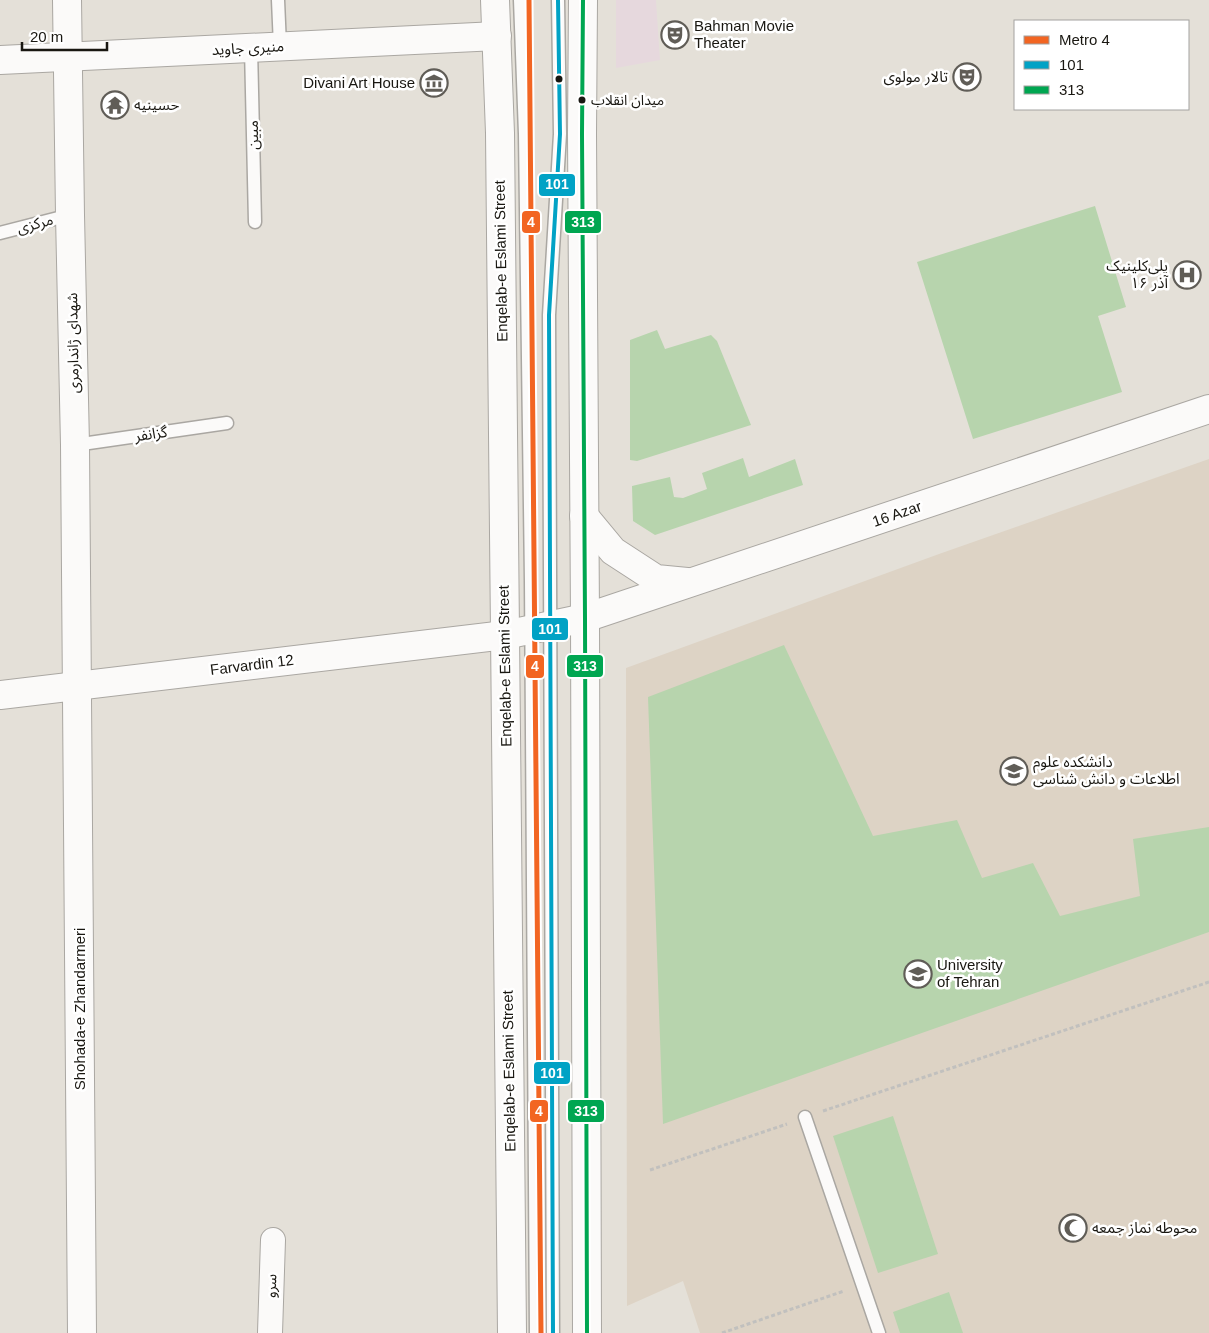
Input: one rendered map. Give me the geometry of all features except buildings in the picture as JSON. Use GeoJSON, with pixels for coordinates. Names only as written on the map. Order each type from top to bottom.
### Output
{"type":"FeatureCollection","features":[{"type":"Feature","properties":{"kind":"main road","name":"شهدای ژاندارمری"},"geometry":{"type":"LineString","coordinates":[[67,0],[78,686]]}},
{"type":"Feature","properties":{"kind":"main road","name":"Enqelab-e Eslami Street"},"geometry":{"type":"LineString","coordinates":[[495,0],[500,133],[512,1333]]}},
{"type":"Feature","properties":{"kind":"main road"},"geometry":{"type":"LineString","coordinates":[[583,0],[587,1333]]}},
{"type":"Feature","properties":{"kind":"main road","name":"منیری جاوید"},"geometry":{"type":"LineString","coordinates":[[0,60],[497,36]]}},
{"type":"Feature","properties":{"kind":"main road","name":"16 Azar"},"geometry":{"type":"LineString","coordinates":[[541,628],[585,618],[1209,409]]}},
{"type":"Feature","properties":{"kind":"main road"},"geometry":{"type":"LineString","coordinates":[[584,516],[613,550],[656,579],[691,583]]}},
{"type":"Feature","properties":{"kind":"main road","name":"Farvardin 12"},"geometry":{"type":"LineString","coordinates":[[0,695],[505,635],[541,628]]}},
{"type":"Feature","properties":{"kind":"main road","name":"Shohada-e Zhandarmeri"},"geometry":{"type":"LineString","coordinates":[[78,686],[82,1333]]}},
{"type":"Feature","properties":{"kind":"street","name":"سرو"},"geometry":{"type":"LineString","coordinates":[[270,1333],[273,1240]]}},
{"type":"Feature","properties":{"kind":"lane"},"geometry":{"type":"LineString","coordinates":[[278,0],[280,46]]}},
{"type":"Feature","properties":{"kind":"lane"},"geometry":{"type":"LineString","coordinates":[[520,0],[541,628],[551,684],[554,1333]]}},
{"type":"Feature","properties":{"kind":"lane"},"geometry":{"type":"LineString","coordinates":[[536,1333],[541,628],[549,315],[560,134],[558,0]]}},
{"type":"Feature","properties":{"kind":"lane","name":"مبین"},"geometry":{"type":"LineString","coordinates":[[251,48],[255,222]]}},
{"type":"Feature","properties":{"kind":"lane","name":"مرکزی"},"geometry":{"type":"LineString","coordinates":[[0,233],[70,215]]}},
{"type":"Feature","properties":{"kind":"lane","name":"گزانفر"},"geometry":{"type":"LineString","coordinates":[[75,445],[227,423]]}},
{"type":"Feature","properties":{"kind":"lane"},"geometry":{"type":"LineString","coordinates":[[805,1117],[879,1333]]}},
{"type":"Feature","properties":{"kind":"path"},"geometry":{"type":"LineString","coordinates":[[650,1170],[1209,982]]}},
{"type":"Feature","properties":{"kind":"path"},"geometry":{"type":"LineString","coordinates":[[722,1333],[862,1285]]}},
{"type":"Feature","properties":{"kind":"shaded area"},"geometry":{"type":"Polygon","coordinates":[[[616,0],[656,0],[660,60],[616,68],[616,0]]]}},
{"type":"Feature","properties":{"kind":"shaded area","name":"University of Tehran"},"geometry":{"type":"Polygon","coordinates":[[[1209,459],[1209,1333],[700,1333],[683,1281],[627,1306],[626,668],[939,554],[1209,459]]]}},
{"type":"Feature","properties":{"kind":"green space"},"geometry":{"type":"Polygon","coordinates":[[[1095,206],[1126,307],[1098,316],[1122,392],[973,439],[917,262],[1095,206]]]}},
{"type":"Feature","properties":{"kind":"green space"},"geometry":{"type":"Polygon","coordinates":[[[657,330],[665,349],[711,335],[717,341],[751,425],[637,461],[630,460],[630,340],[657,330]]]}},
{"type":"Feature","properties":{"kind":"green space"},"geometry":{"type":"Polygon","coordinates":[[[743,458],[749,477],[795,459],[803,485],[655,535],[633,521],[632,486],[670,477],[674,497],[683,498],[707,489],[702,473],[743,458]]]}},
{"type":"Feature","properties":{"kind":"green space"},"geometry":{"type":"Polygon","coordinates":[[[784,645],[873,836],[957,820],[982,878],[1033,863],[1060,916],[1140,896],[1133,839],[1209,827],[1209,932],[663,1124],[648,697],[784,645]]]}},
{"type":"Feature","properties":{"kind":"green space"},"geometry":{"type":"Polygon","coordinates":[[[893,1116],[938,1254],[878,1273],[833,1136],[893,1116]]]}},
{"type":"Feature","properties":{"kind":"green space"},"geometry":{"type":"Polygon","coordinates":[[[949,1292],[963,1333],[900,1333],[893,1312],[949,1292]]]}},
{"type":"Feature","properties":{"kind":"metro line","name":"4"},"geometry":{"type":"LineString","coordinates":[[529,0],[541,1333]]}},
{"type":"Feature","properties":{"kind":"transit line","name":"101"},"geometry":{"type":"LineString","coordinates":[[553,1333],[549,315],[560,134],[558,0]]}},
{"type":"Feature","properties":{"kind":"transit line","name":"313"},"geometry":{"type":"LineString","coordinates":[[583,0],[587,1333]]}},
{"type":"Feature","properties":{"kind":"place","name":"Bahman Movie Theater"},"geometry":{"type":"Point","coordinates":[675,35]}},
{"type":"Feature","properties":{"kind":"place","name":"تالار مولوی"},"geometry":{"type":"Point","coordinates":[967,77]}},
{"type":"Feature","properties":{"kind":"place","name":"Divani Art House"},"geometry":{"type":"Point","coordinates":[434,83]}},
{"type":"Feature","properties":{"kind":"place","name":"میدان انقلاب"},"geometry":{"type":"Point","coordinates":[582,100]}},
{"type":"Feature","properties":{"kind":"place","name":"حسینیه"},"geometry":{"type":"Point","coordinates":[115,105]}},
{"type":"Feature","properties":{"kind":"place","name":"پلی‌کلینیک ۱۶ آذر"},"geometry":{"type":"Point","coordinates":[1187,275]}},
{"type":"Feature","properties":{"kind":"place","name":"دانشکده علوم اطلاعات و دانش شناسی"},"geometry":{"type":"Point","coordinates":[1014,771]}},
{"type":"Feature","properties":{"kind":"place","name":"University of Tehran"},"geometry":{"type":"Point","coordinates":[918,974]}},
{"type":"Feature","properties":{"kind":"place","name":"محوطه نماز جمعه"},"geometry":{"type":"Point","coordinates":[1073,1228]}}]}
